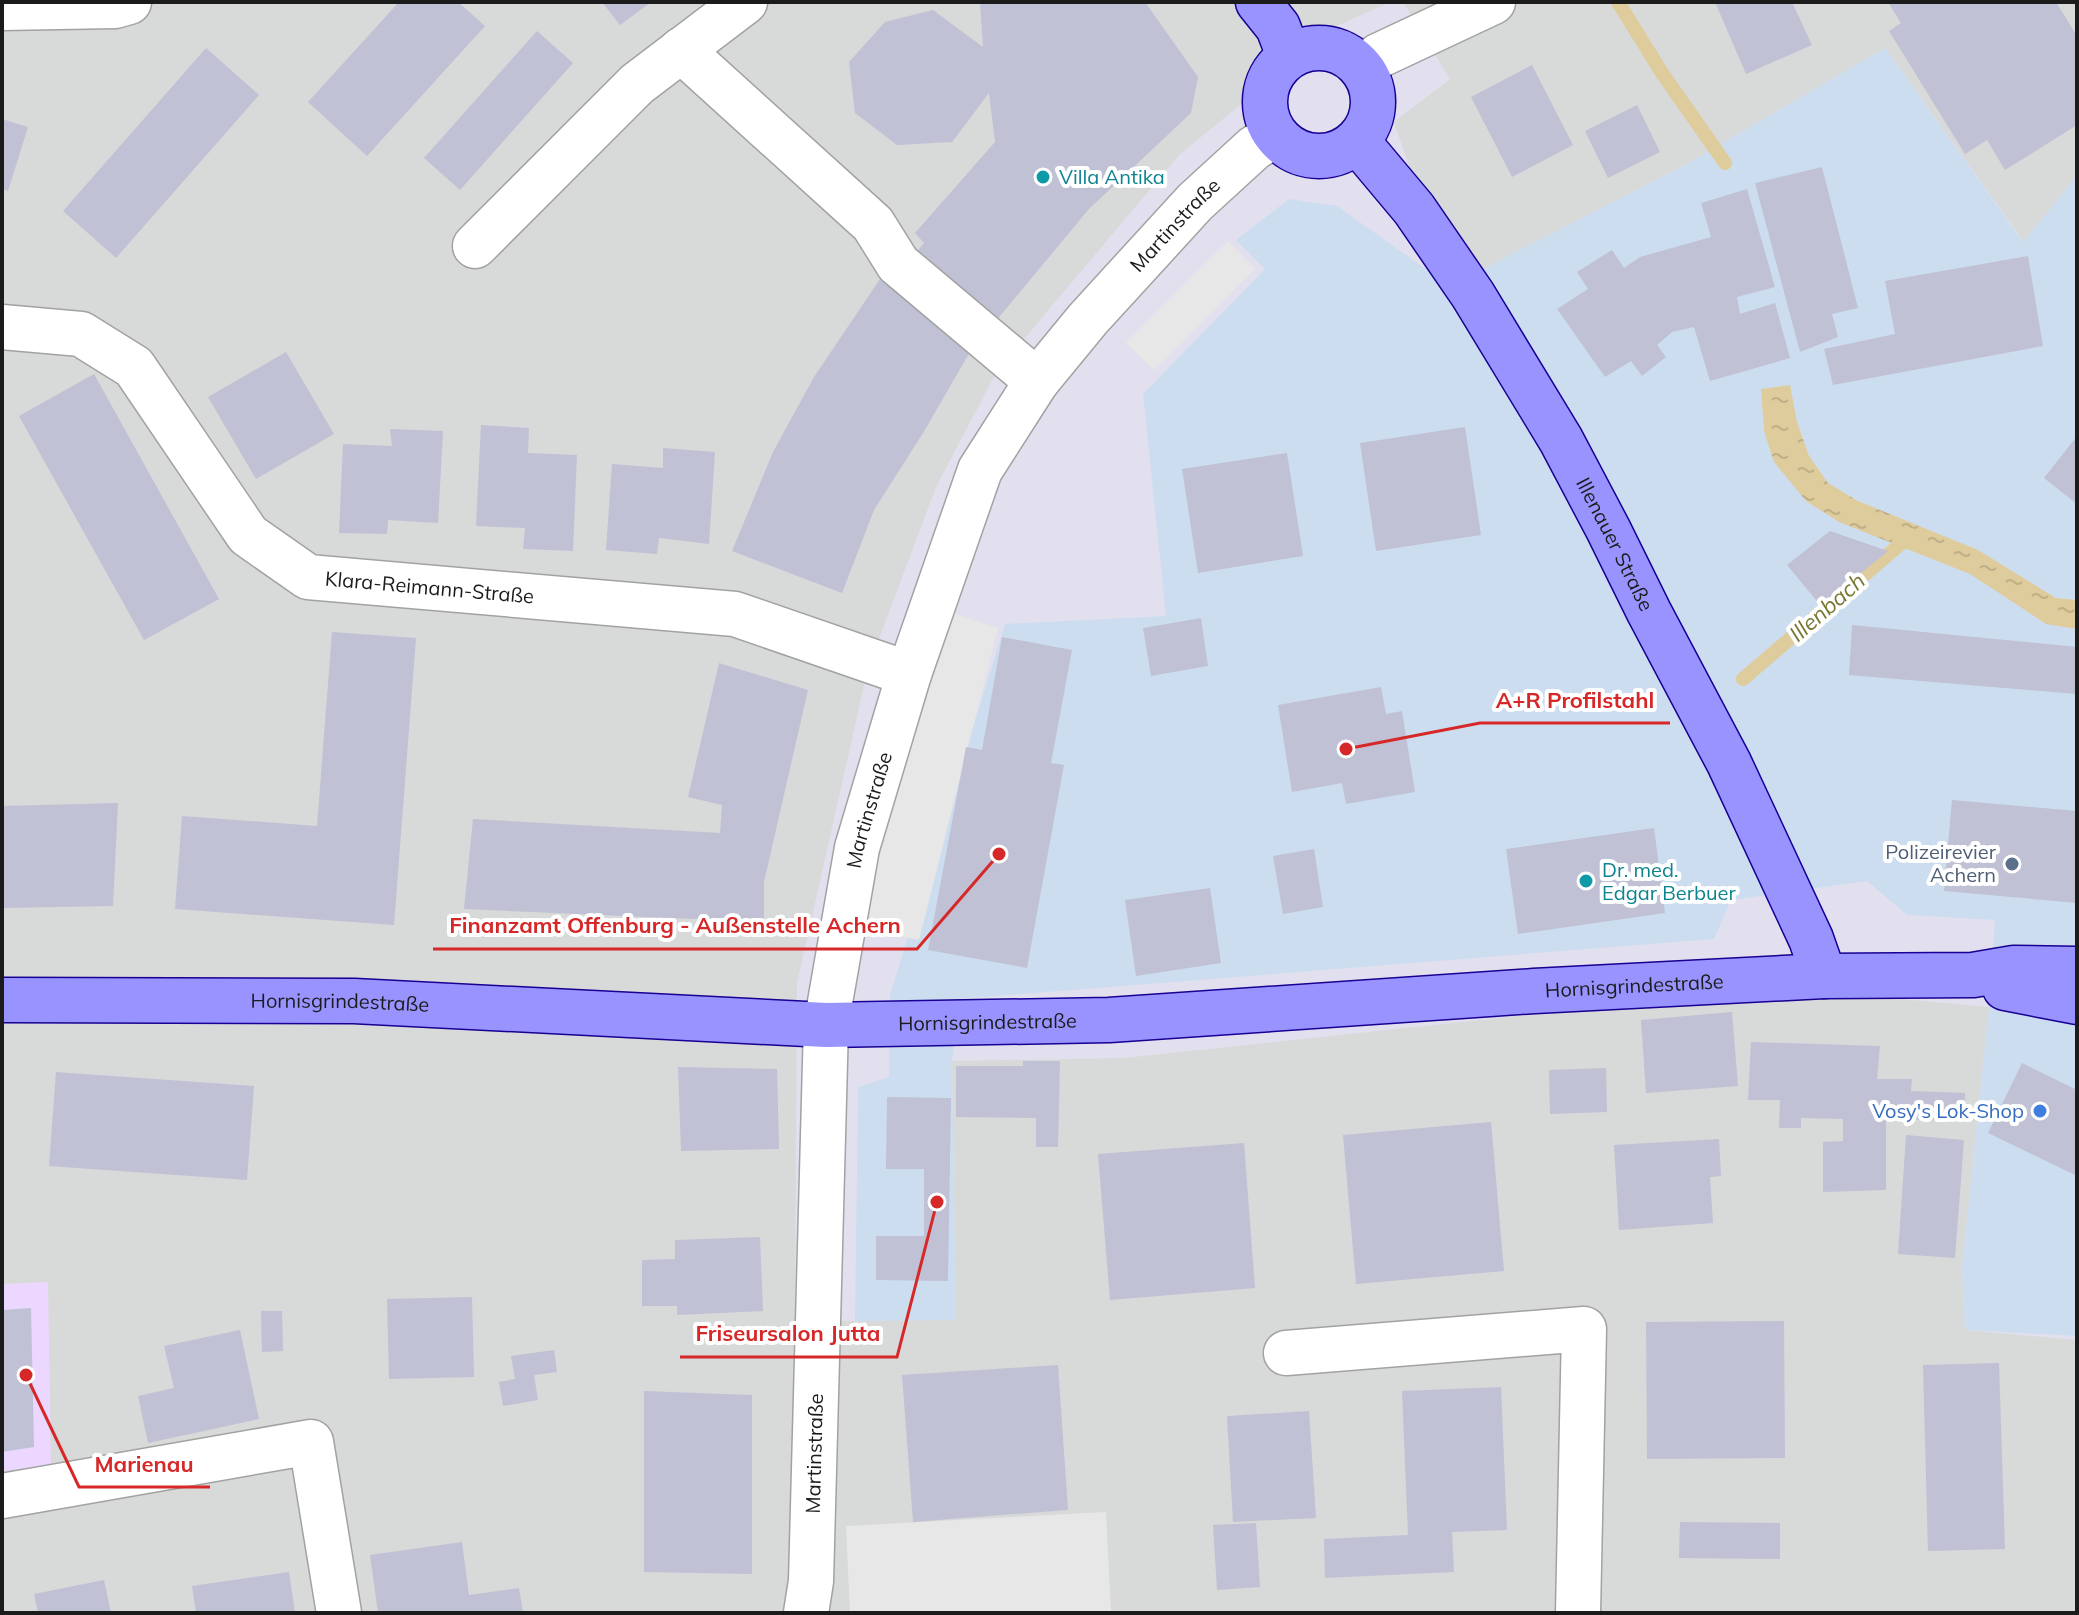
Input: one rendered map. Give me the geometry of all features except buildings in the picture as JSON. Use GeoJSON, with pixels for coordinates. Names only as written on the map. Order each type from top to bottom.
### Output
{"type":"FeatureCollection","features":[{"type":"Feature","properties":{"kind":"main road"},"geometry":{"type":"LineString","coordinates":[[1258,2],[1278,27],[1289,56]]}},
{"type":"Feature","properties":{"kind":"main road"},"geometry":{"type":"LineString","coordinates":[[1308,48],[1328,48],[1347,55],[1362,68],[1371,85],[1373,105],[1368,125],[1357,141],[1344,150],[1314,156],[1299,153],[1275,135],[1267,118],[1265,101],[1268,83],[1276,68],[1289,56],[1308,48]]}},
{"type":"Feature","properties":{"kind":"main road","name":"Illenauer Straße"},"geometry":{"type":"LineString","coordinates":[[1357,141],[1414,209],[1473,295],[1561,440],[1729,763],[1811,939],[1824,976]]}},
{"type":"Feature","properties":{"kind":"main road","name":"Hornisgrindestraße"},"geometry":{"type":"LineString","coordinates":[[2,1000],[354,1001],[826,1025],[1109,1020],[1534,991],[1824,976],[1973,975],[2014,968],[2077,969]]}},
{"type":"Feature","properties":{"kind":"main road","name":"Hornisgrindestraße"},"geometry":{"type":"LineString","coordinates":[[1973,975],[2011,991],[2077,1002]]}},
{"type":"Feature","properties":{"kind":"street"},"geometry":{"type":"LineString","coordinates":[[2,8],[115,6],[129,2]]}},
{"type":"Feature","properties":{"kind":"street"},"geometry":{"type":"LineString","coordinates":[[475,246],[637,84],[745,2]]}},
{"type":"Feature","properties":{"kind":"street"},"geometry":{"type":"LineString","coordinates":[[1362,68],[1378,56],[1493,2]]}},
{"type":"Feature","properties":{"kind":"street"},"geometry":{"type":"LineString","coordinates":[[681,50],[873,224],[898,264],[1037,381]]}},
{"type":"Feature","properties":{"kind":"street","name":"Martinstraße"},"geometry":{"type":"LineString","coordinates":[[806,1613],[811,1581],[826,1025],[857,848],[909,674],[980,470],[1037,381],[1088,319],[1195,202],[1254,148],[1275,135]]}},
{"type":"Feature","properties":{"kind":"street","name":"Klara-Reimann-Straße"},"geometry":{"type":"LineString","coordinates":[[2,327],[81,334],[134,367],[248,535],[308,577],[735,614],[909,674]]}},
{"type":"Feature","properties":{"kind":"street"},"geometry":{"type":"LineString","coordinates":[[1286,1353],[1584,1329],[1578,1613]]}},
{"type":"Feature","properties":{"kind":"street"},"geometry":{"type":"LineString","coordinates":[[2,1496],[311,1442],[339,1613]]}},
{"type":"Feature","properties":{"kind":"shaded area"},"geometry":{"type":"Polygon","coordinates":[[[2,2],[1390,2],[1339,25],[1180,154],[997,371],[936,487],[868,668],[797,983],[795,1319],[956,1319],[952,1061],[1124,1058],[1780,988],[1989,1007],[1962,1268],[1965,1330],[2077,1340],[2077,1613],[2,1613],[2,2]]]}},
{"type":"Feature","properties":{"kind":"shaded area"},"geometry":{"type":"Polygon","coordinates":[[[1403,2],[2077,2],[2077,176],[2024,242],[1885,48],[1685,165],[1450,286],[1394,122],[1450,79],[1403,2]]]}},
{"type":"Feature","properties":{"kind":"shaded area"},"geometry":{"type":"Polygon","coordinates":[[[1885,48],[2023,242],[2077,176],[2077,1336],[1965,1330],[1962,1268],[1995,920],[1907,915],[1867,881],[1731,900],[1714,939],[959,999],[952,1062],[956,1320],[855,1321],[858,1087],[889,1077],[890,995],[1005,624],[1166,616],[1143,394],[1265,269],[1236,240],[1289,199],[1337,206],[1450,286],[1685,165],[1885,48]]]}},
{"type":"Feature","properties":{"kind":"shaded area"},"geometry":{"type":"Polygon","coordinates":[[[1228,241],[1255,269],[1154,370],[1126,343],[1228,241]]]}},
{"type":"Feature","properties":{"kind":"shaded area"},"geometry":{"type":"Polygon","coordinates":[[[932,606],[998,628],[919,940],[844,926],[932,606]]]}},
{"type":"Feature","properties":{"kind":"shaded area"},"geometry":{"type":"Polygon","coordinates":[[[48,1282],[51,1465],[2,1471],[2,1284],[48,1282]]]}},
{"type":"Feature","properties":{"kind":"shaded area"},"geometry":{"type":"Polygon","coordinates":[[[1106,1512],[1111,1613],[850,1613],[846,1526],[1106,1512]]]}},
{"type":"Feature","properties":{"kind":"water"},"geometry":{"type":"Polygon","coordinates":[[[1790,385],[1797,422],[1809,456],[1828,483],[1858,501],[1978,550],[2056,598],[2077,600],[2077,629],[2046,624],[1970,574],[1839,522],[1806,501],[1774,462],[1764,431],[1761,389],[1790,385]]]}},
{"type":"Feature","properties":{"kind":"waterway"},"geometry":{"type":"LineString","coordinates":[[1618,2],[1662,73],[1725,163]]}},
{"type":"Feature","properties":{"kind":"waterway","name":"Illenbach"},"geometry":{"type":"LineString","coordinates":[[1743,679],[1911,535]]}},
{"type":"Feature","properties":{"kind":"place","name":"Villa Antika"},"geometry":{"type":"Point","coordinates":[1043,177]}},
{"type":"Feature","properties":{"kind":"place","name":"A+R Profilstahl"},"geometry":{"type":"Point","coordinates":[1346,749]}},
{"type":"Feature","properties":{"kind":"place","name":"Finanzamt Offenburg - Außenstelle Achern"},"geometry":{"type":"Point","coordinates":[999,854]}},
{"type":"Feature","properties":{"kind":"place","name":"Polizeirevier Achern"},"geometry":{"type":"Point","coordinates":[2012,864]}},
{"type":"Feature","properties":{"kind":"place","name":"Dr. med. Edgar Berbuer"},"geometry":{"type":"Point","coordinates":[1586,881]}},
{"type":"Feature","properties":{"kind":"place","name":"Vosy's Lok-Shop"},"geometry":{"type":"Point","coordinates":[2040,1111]}},
{"type":"Feature","properties":{"kind":"place","name":"Friseursalon Jutta"},"geometry":{"type":"Point","coordinates":[937,1202]}},
{"type":"Feature","properties":{"kind":"place","name":"Marienau"},"geometry":{"type":"Point","coordinates":[26,1375]}}]}
